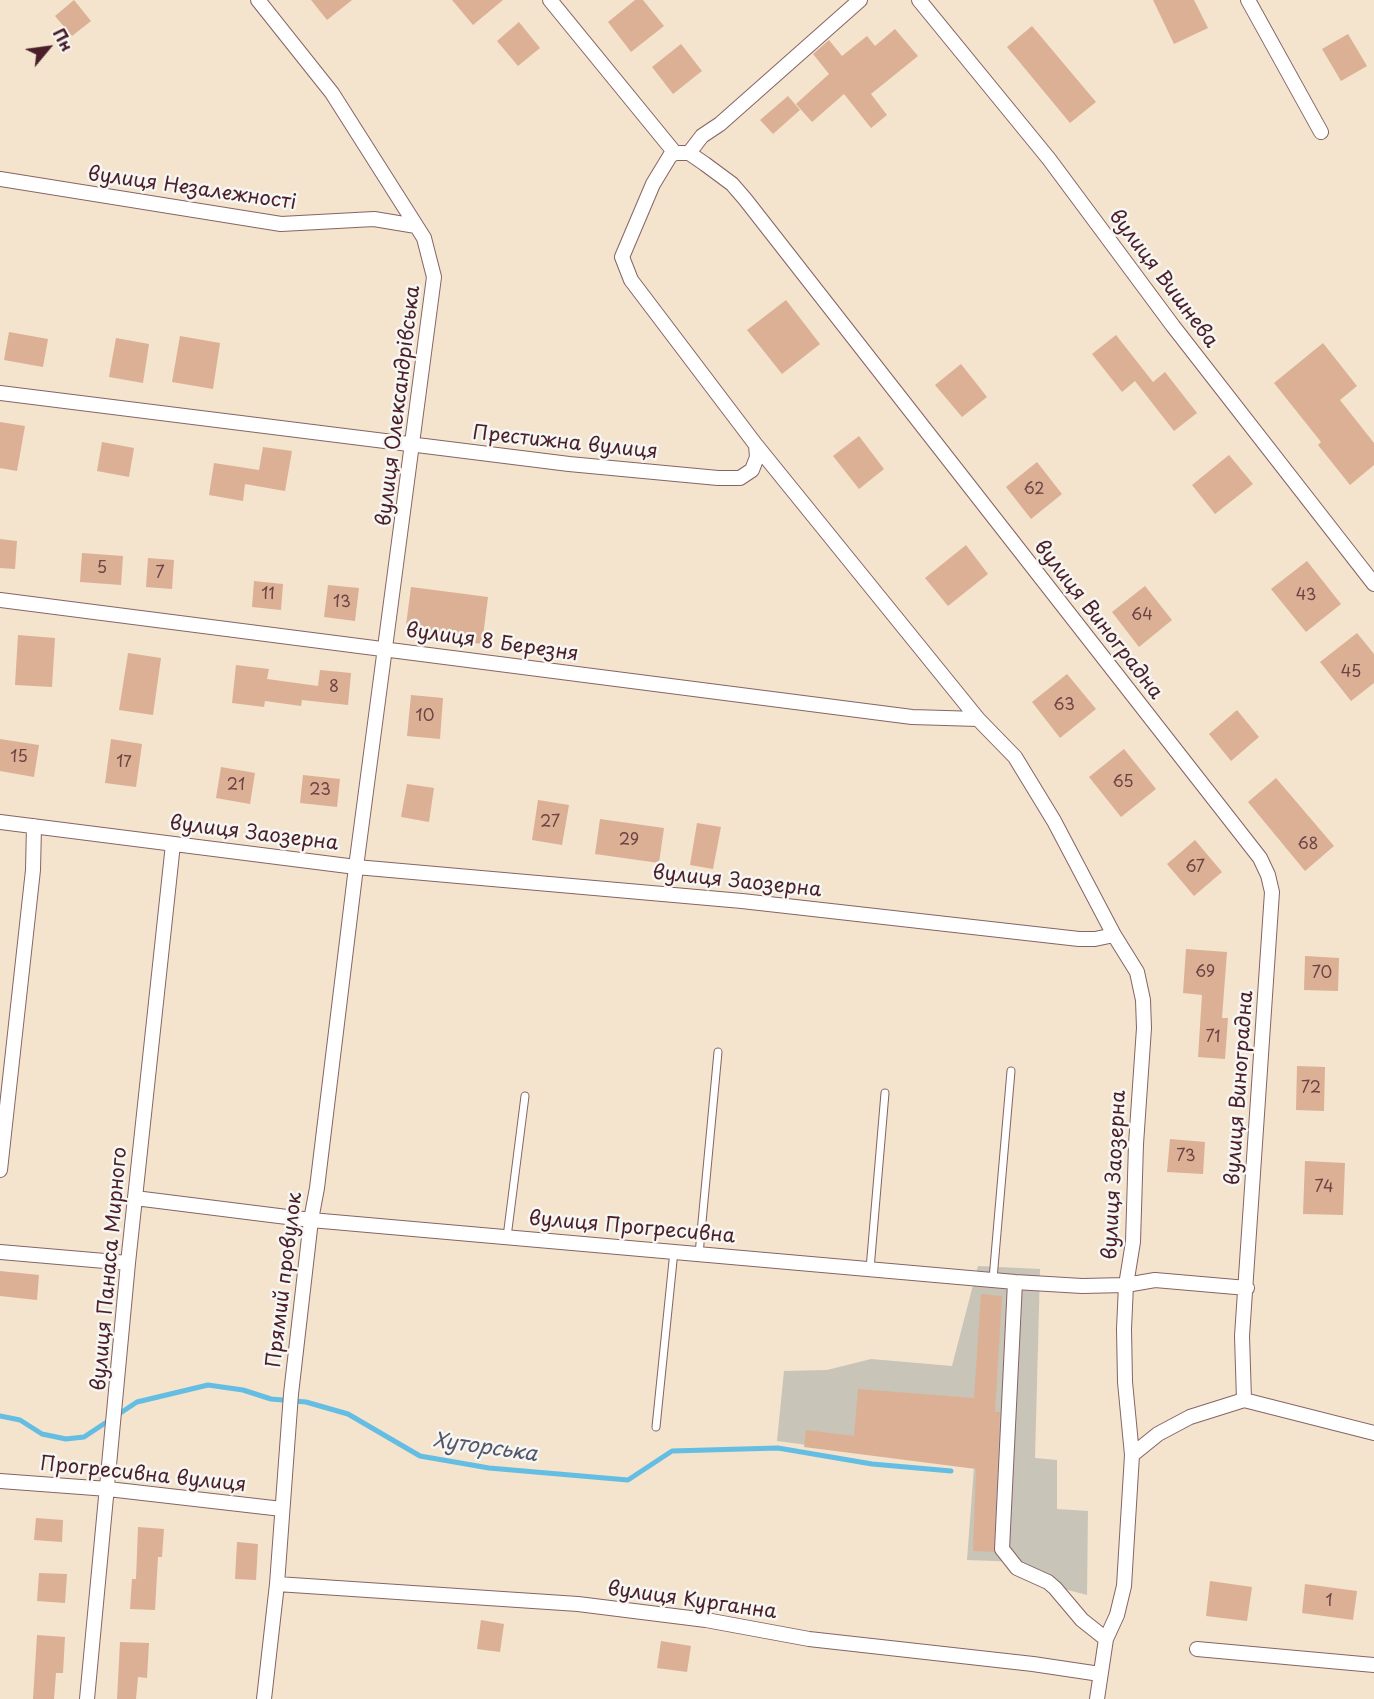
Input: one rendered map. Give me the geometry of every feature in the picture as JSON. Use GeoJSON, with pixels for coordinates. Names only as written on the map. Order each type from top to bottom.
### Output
{"type":"FeatureCollection","features":[{"type":"Feature","properties":{"kind":"street","name":"вулиця Олександрівська"},"geometry":{"type":"LineString","coordinates":[[258,0],[332,93],[424,238],[434,277],[414,445],[356,867]]}},
{"type":"Feature","properties":{"kind":"street","name":"вулиця Виноградна"},"geometry":{"type":"LineString","coordinates":[[550,0],[682,153],[732,184],[745,199],[1260,858],[1268,875],[1272,892],[1242,1336],[1244,1400]]}},
{"type":"Feature","properties":{"kind":"street"},"geometry":{"type":"LineString","coordinates":[[860,0],[720,124],[665,163],[653,184],[622,257],[624,266],[631,280],[756,445],[978,719],[1015,757],[1054,821],[1114,935]]}},
{"type":"Feature","properties":{"kind":"street","name":"вулиця Вишнева"},"geometry":{"type":"LineString","coordinates":[[919,0],[1049,159],[1173,326],[1374,584]]}},
{"type":"Feature","properties":{"kind":"street"},"geometry":{"type":"LineString","coordinates":[[1248,0],[1321,132]]}},
{"type":"Feature","properties":{"kind":"street","name":"вулиця Незалежності"},"geometry":{"type":"LineString","coordinates":[[0,179],[281,224],[374,219],[416,226]]}},
{"type":"Feature","properties":{"kind":"street","name":"Престижна вулиця"},"geometry":{"type":"LineString","coordinates":[[0,393],[569,464],[718,478],[740,478],[752,470],[757,457],[756,445]]}},
{"type":"Feature","properties":{"kind":"street","name":"вулиця 8 Березня"},"geometry":{"type":"LineString","coordinates":[[0,600],[912,717],[978,719]]}},
{"type":"Feature","properties":{"kind":"street","name":"вулиця Заозерна"},"geometry":{"type":"LineString","coordinates":[[0,822],[356,867],[742,901],[1079,939],[1095,939],[1114,935],[1137,972],[1143,1009],[1133,1242],[1126,1285],[1125,1382],[1132,1455],[1124,1586],[1118,1615],[1106,1639]]}},
{"type":"Feature","properties":{"kind":"street"},"geometry":{"type":"LineString","coordinates":[[0,1170],[33,870],[34,826]]}},
{"type":"Feature","properties":{"kind":"street","name":"вулиця Панаса Мирного"},"geometry":{"type":"LineString","coordinates":[[87,1699],[128,1263],[173,844]]}},
{"type":"Feature","properties":{"kind":"street","name":"Прямий провулок"},"geometry":{"type":"LineString","coordinates":[[264,1699],[277,1584],[291,1394],[356,867]]}},
{"type":"Feature","properties":{"kind":"street","name":"вулиця Прогресивна"},"geometry":{"type":"LineString","coordinates":[[135,1198],[311,1220],[1015,1282],[1126,1285],[1155,1280],[1247,1288]]}},
{"type":"Feature","properties":{"kind":"street"},"geometry":{"type":"LineString","coordinates":[[0,1252],[128,1263]]}},
{"type":"Feature","properties":{"kind":"street"},"geometry":{"type":"LineString","coordinates":[[1015,1282],[1002,1549],[1017,1568],[1048,1582],[1055,1588],[1082,1620],[1106,1639],[1097,1699]]}},
{"type":"Feature","properties":{"kind":"street"},"geometry":{"type":"LineString","coordinates":[[1132,1455],[1158,1434],[1190,1417],[1244,1400],[1374,1433]]}},
{"type":"Feature","properties":{"kind":"street","name":"Прогресивна вулиця"},"geometry":{"type":"LineString","coordinates":[[0,1481],[282,1509]]}},
{"type":"Feature","properties":{"kind":"street","name":"вулиця Курганна"},"geometry":{"type":"LineString","coordinates":[[277,1584],[578,1604],[706,1620],[809,1639],[1033,1664],[1100,1674]]}},
{"type":"Feature","properties":{"kind":"street"},"geometry":{"type":"LineString","coordinates":[[1197,1649],[1374,1665]]}},
{"type":"Feature","properties":{"kind":"lane"},"geometry":{"type":"LineString","coordinates":[[699,1254],[718,1052]]}},
{"type":"Feature","properties":{"kind":"lane"},"geometry":{"type":"LineString","coordinates":[[993,1279],[1011,1071]]}},
{"type":"Feature","properties":{"kind":"lane"},"geometry":{"type":"LineString","coordinates":[[870,1269],[885,1093]]}},
{"type":"Feature","properties":{"kind":"lane"},"geometry":{"type":"LineString","coordinates":[[507,1236],[525,1096]]}},
{"type":"Feature","properties":{"kind":"lane"},"geometry":{"type":"LineString","coordinates":[[656,1427],[667,1293],[674,1251]]}},
{"type":"Feature","properties":{"kind":"shaded area"},"geometry":{"type":"Polygon","coordinates":[[[978,1266],[1040,1269],[1035,1458],[1057,1460],[1057,1509],[1088,1511],[1087,1595],[1064,1589],[1021,1562],[967,1560],[974,1467],[777,1441],[784,1371],[827,1370],[871,1359],[952,1366],[978,1266]]]}},
{"type":"Feature","properties":{"kind":"building"},"geometry":{"type":"Polygon","coordinates":[[[74,0],[91,21],[72,36],[55,16],[74,0]]]}},
{"type":"Feature","properties":{"kind":"building"},"geometry":{"type":"Polygon","coordinates":[[[311,0],[352,0],[327,20],[311,0]]]}},
{"type":"Feature","properties":{"kind":"building"},"geometry":{"type":"Polygon","coordinates":[[[452,0],[503,0],[473,25],[452,0]]]}},
{"type":"Feature","properties":{"kind":"building"},"geometry":{"type":"Polygon","coordinates":[[[635,0],[643,0],[664,26],[631,52],[608,22],[635,0]]]}},
{"type":"Feature","properties":{"kind":"building"},"geometry":{"type":"Polygon","coordinates":[[[1153,0],[1194,0],[1208,28],[1174,44],[1153,0]]]}},
{"type":"Feature","properties":{"kind":"building"},"geometry":{"type":"Polygon","coordinates":[[[519,22],[540,48],[518,66],[497,41],[519,22]]]}},
{"type":"Feature","properties":{"kind":"building"},"geometry":{"type":"Polygon","coordinates":[[[1032,26],[1096,102],[1070,123],[1007,47],[1032,26]]]}},
{"type":"Feature","properties":{"kind":"building"},"geometry":{"type":"Polygon","coordinates":[[[895,29],[918,56],[871,94],[887,115],[871,128],[844,94],[812,122],[796,104],[829,74],[813,54],[829,40],[842,56],[867,36],[875,46],[895,29]]]}},
{"type":"Feature","properties":{"kind":"building"},"geometry":{"type":"Polygon","coordinates":[[[1348,34],[1367,66],[1341,81],[1322,49],[1348,34]]]}},
{"type":"Feature","properties":{"kind":"building"},"geometry":{"type":"Polygon","coordinates":[[[681,44],[702,71],[673,94],[652,67],[681,44]]]}},
{"type":"Feature","properties":{"kind":"building"},"geometry":{"type":"Polygon","coordinates":[[[788,96],[800,110],[773,134],[760,120],[788,96]]]}},
{"type":"Feature","properties":{"kind":"building"},"geometry":{"type":"Polygon","coordinates":[[[786,300],[820,344],[782,374],[747,330],[786,300]]]}},
{"type":"Feature","properties":{"kind":"building"},"geometry":{"type":"Polygon","coordinates":[[[9,332],[48,339],[43,367],[4,360],[9,332]]]}},
{"type":"Feature","properties":{"kind":"building"},"geometry":{"type":"Polygon","coordinates":[[[1116,335],[1153,382],[1165,372],[1197,413],[1174,431],[1135,381],[1122,392],[1092,354],[1116,335]]]}},
{"type":"Feature","properties":{"kind":"building"},"geometry":{"type":"Polygon","coordinates":[[[180,336],[220,343],[213,389],[172,382],[180,336]]]}},
{"type":"Feature","properties":{"kind":"building"},"geometry":{"type":"Polygon","coordinates":[[[116,338],[149,344],[143,383],[109,377],[116,338]]]}},
{"type":"Feature","properties":{"kind":"building"},"geometry":{"type":"Polygon","coordinates":[[[1323,343],[1357,386],[1340,400],[1374,443],[1374,465],[1350,485],[1318,445],[1321,442],[1274,383],[1323,343]]]}},
{"type":"Feature","properties":{"kind":"building"},"geometry":{"type":"Polygon","coordinates":[[[961,364],[987,397],[962,417],[935,385],[961,364]]]}},
{"type":"Feature","properties":{"kind":"building"},"geometry":{"type":"Polygon","coordinates":[[[0,422],[25,426],[17,471],[0,468],[0,422]]]}},
{"type":"Feature","properties":{"kind":"building"},"geometry":{"type":"Polygon","coordinates":[[[859,436],[884,469],[859,489],[833,456],[859,436]]]}},
{"type":"Feature","properties":{"kind":"building"},"geometry":{"type":"Polygon","coordinates":[[[102,442],[134,448],[129,477],[97,471],[102,442]]]}},
{"type":"Feature","properties":{"kind":"building"},"geometry":{"type":"Polygon","coordinates":[[[263,447],[292,451],[285,491],[245,484],[243,501],[209,495],[214,463],[259,470],[263,447]]]}},
{"type":"Feature","properties":{"kind":"building"},"geometry":{"type":"Polygon","coordinates":[[[1229,455],[1253,484],[1215,514],[1192,485],[1229,455]]]}},
{"type":"Feature","properties":{"kind":"building"},"geometry":{"type":"Polygon","coordinates":[[[1037,462],[1062,494],[1031,519],[1006,487],[1037,462]]]}},
{"type":"Feature","properties":{"kind":"building"},"geometry":{"type":"Polygon","coordinates":[[[0,539],[17,541],[15,569],[0,568],[0,539]]]}},
{"type":"Feature","properties":{"kind":"building"},"geometry":{"type":"Polygon","coordinates":[[[966,545],[988,574],[948,606],[925,578],[966,545]]]}},
{"type":"Feature","properties":{"kind":"building"},"geometry":{"type":"Polygon","coordinates":[[[82,553],[123,556],[121,585],[80,582],[82,553]]]}},
{"type":"Feature","properties":{"kind":"building"},"geometry":{"type":"Polygon","coordinates":[[[148,558],[174,560],[172,589],[146,587],[148,558]]]}},
{"type":"Feature","properties":{"kind":"building"},"geometry":{"type":"Polygon","coordinates":[[[1307,561],[1341,604],[1306,632],[1271,589],[1307,561]]]}},
{"type":"Feature","properties":{"kind":"building"},"geometry":{"type":"Polygon","coordinates":[[[254,581],[283,584],[281,610],[252,607],[254,581]]]}},
{"type":"Feature","properties":{"kind":"building"},"geometry":{"type":"Polygon","coordinates":[[[328,585],[359,588],[355,621],[324,617],[328,585]]]}},
{"type":"Feature","properties":{"kind":"building"},"geometry":{"type":"Polygon","coordinates":[[[1145,586],[1172,620],[1139,647],[1112,612],[1145,586]]]}},
{"type":"Feature","properties":{"kind":"building"},"geometry":{"type":"Polygon","coordinates":[[[411,587],[488,597],[482,644],[405,633],[411,587]]]}},
{"type":"Feature","properties":{"kind":"building"},"geometry":{"type":"Polygon","coordinates":[[[1357,633],[1374,654],[1374,683],[1351,701],[1320,662],[1357,633]]]}},
{"type":"Feature","properties":{"kind":"building"},"geometry":{"type":"Polygon","coordinates":[[[18,635],[55,638],[52,687],[15,685],[18,635]]]}},
{"type":"Feature","properties":{"kind":"building"},"geometry":{"type":"Polygon","coordinates":[[[128,653],[161,658],[153,715],[119,710],[128,653]]]}},
{"type":"Feature","properties":{"kind":"building"},"geometry":{"type":"Polygon","coordinates":[[[236,665],[269,669],[267,679],[318,686],[320,670],[351,673],[348,705],[302,700],[301,706],[265,701],[264,707],[232,703],[236,665]]]}},
{"type":"Feature","properties":{"kind":"building"},"geometry":{"type":"Polygon","coordinates":[[[1067,674],[1096,709],[1060,738],[1032,702],[1067,674]]]}},
{"type":"Feature","properties":{"kind":"building"},"geometry":{"type":"Polygon","coordinates":[[[411,695],[443,698],[440,739],[407,736],[411,695]]]}},
{"type":"Feature","properties":{"kind":"building"},"geometry":{"type":"Polygon","coordinates":[[[1237,710],[1259,737],[1231,761],[1209,734],[1237,710]]]}},
{"type":"Feature","properties":{"kind":"building"},"geometry":{"type":"Polygon","coordinates":[[[0,739],[39,745],[34,777],[0,771],[0,739]]]}},
{"type":"Feature","properties":{"kind":"building"},"geometry":{"type":"Polygon","coordinates":[[[111,739],[142,744],[136,787],[105,783],[111,739]]]}},
{"type":"Feature","properties":{"kind":"building"},"geometry":{"type":"Polygon","coordinates":[[[1124,749],[1156,789],[1121,817],[1089,777],[1124,749]]]}},
{"type":"Feature","properties":{"kind":"building"},"geometry":{"type":"Polygon","coordinates":[[[221,767],[255,773],[250,804],[216,798],[221,767]]]}},
{"type":"Feature","properties":{"kind":"building"},"geometry":{"type":"Polygon","coordinates":[[[303,775],[340,779],[337,807],[300,803],[303,775]]]}},
{"type":"Feature","properties":{"kind":"building"},"geometry":{"type":"Polygon","coordinates":[[[1276,778],[1334,846],[1305,871],[1248,802],[1276,778]]]}},
{"type":"Feature","properties":{"kind":"building"},"geometry":{"type":"Polygon","coordinates":[[[407,784],[434,788],[429,822],[401,817],[407,784]]]}},
{"type":"Feature","properties":{"kind":"building"},"geometry":{"type":"Polygon","coordinates":[[[538,800],[569,805],[562,845],[532,840],[538,800]]]}},
{"type":"Feature","properties":{"kind":"building"},"geometry":{"type":"Polygon","coordinates":[[[600,819],[664,828],[659,863],[595,854],[600,819]]]}},
{"type":"Feature","properties":{"kind":"building"},"geometry":{"type":"Polygon","coordinates":[[[697,823],[721,827],[713,869],[690,865],[697,823]]]}},
{"type":"Feature","properties":{"kind":"building"},"geometry":{"type":"Polygon","coordinates":[[[1195,840],[1222,872],[1194,896],[1167,864],[1195,840]]]}},
{"type":"Feature","properties":{"kind":"building"},"geometry":{"type":"Polygon","coordinates":[[[1186,949],[1227,952],[1222,1018],[1228,1018],[1225,1059],[1198,1057],[1202,995],[1183,993],[1186,949]]]}},
{"type":"Feature","properties":{"kind":"building"},"geometry":{"type":"Polygon","coordinates":[[[1305,956],[1339,958],[1338,991],[1304,990],[1305,956]]]}},
{"type":"Feature","properties":{"kind":"building"},"geometry":{"type":"Polygon","coordinates":[[[1297,1066],[1325,1067],[1324,1111],[1296,1110],[1297,1066]]]}},
{"type":"Feature","properties":{"kind":"building"},"geometry":{"type":"Polygon","coordinates":[[[1170,1139],[1205,1142],[1203,1174],[1167,1172],[1170,1139]]]}},
{"type":"Feature","properties":{"kind":"building"},"geometry":{"type":"Polygon","coordinates":[[[1305,1161],[1345,1163],[1343,1215],[1303,1214],[1305,1161]]]}},
{"type":"Feature","properties":{"kind":"building"},"geometry":{"type":"Polygon","coordinates":[[[0,1271],[39,1275],[37,1300],[0,1296],[0,1271]]]}},
{"type":"Feature","properties":{"kind":"building"},"geometry":{"type":"Polygon","coordinates":[[[981,1294],[1002,1296],[995,1412],[1000,1412],[994,1552],[973,1551],[976,1469],[804,1447],[806,1430],[854,1436],[858,1389],[974,1398],[981,1294]]]}},
{"type":"Feature","properties":{"kind":"building"},"geometry":{"type":"Polygon","coordinates":[[[36,1518],[63,1520],[62,1542],[34,1540],[36,1518]]]}},
{"type":"Feature","properties":{"kind":"building"},"geometry":{"type":"Polygon","coordinates":[[[138,1527],[164,1529],[162,1557],[158,1557],[155,1610],[130,1609],[132,1579],[136,1579],[138,1527]]]}},
{"type":"Feature","properties":{"kind":"building"},"geometry":{"type":"Polygon","coordinates":[[[237,1542],[258,1544],[256,1580],[235,1579],[237,1542]]]}},
{"type":"Feature","properties":{"kind":"building"},"geometry":{"type":"Polygon","coordinates":[[[39,1573],[67,1574],[65,1603],[37,1601],[39,1573]]]}},
{"type":"Feature","properties":{"kind":"building"},"geometry":{"type":"Polygon","coordinates":[[[1210,1581],[1252,1587],[1247,1621],[1206,1616],[1210,1581]]]}},
{"type":"Feature","properties":{"kind":"building"},"geometry":{"type":"Polygon","coordinates":[[[1305,1584],[1357,1591],[1353,1620],[1302,1613],[1305,1584]]]}},
{"type":"Feature","properties":{"kind":"building"},"geometry":{"type":"Polygon","coordinates":[[[481,1620],[504,1624],[500,1652],[477,1649],[481,1620]]]}},
{"type":"Feature","properties":{"kind":"building"},"geometry":{"type":"Polygon","coordinates":[[[37,1635],[65,1637],[63,1673],[56,1673],[54,1699],[33,1699],[37,1635]]]}},
{"type":"Feature","properties":{"kind":"building"},"geometry":{"type":"Polygon","coordinates":[[[661,1641],[691,1646],[687,1672],[657,1668],[661,1641]]]}},
{"type":"Feature","properties":{"kind":"building"},"geometry":{"type":"Polygon","coordinates":[[[120,1642],[149,1643],[147,1678],[138,1677],[136,1699],[117,1699],[120,1642]]]}},
{"type":"Feature","properties":{"kind":"waterway","name":"Хуторська"},"geometry":{"type":"LineString","coordinates":[[0,1416],[20,1420],[42,1434],[66,1439],[84,1437],[137,1402],[208,1385],[243,1390],[271,1399],[306,1402],[348,1414],[420,1456],[489,1468],[628,1480],[672,1451],[778,1448],[872,1464],[951,1471]]}}]}
